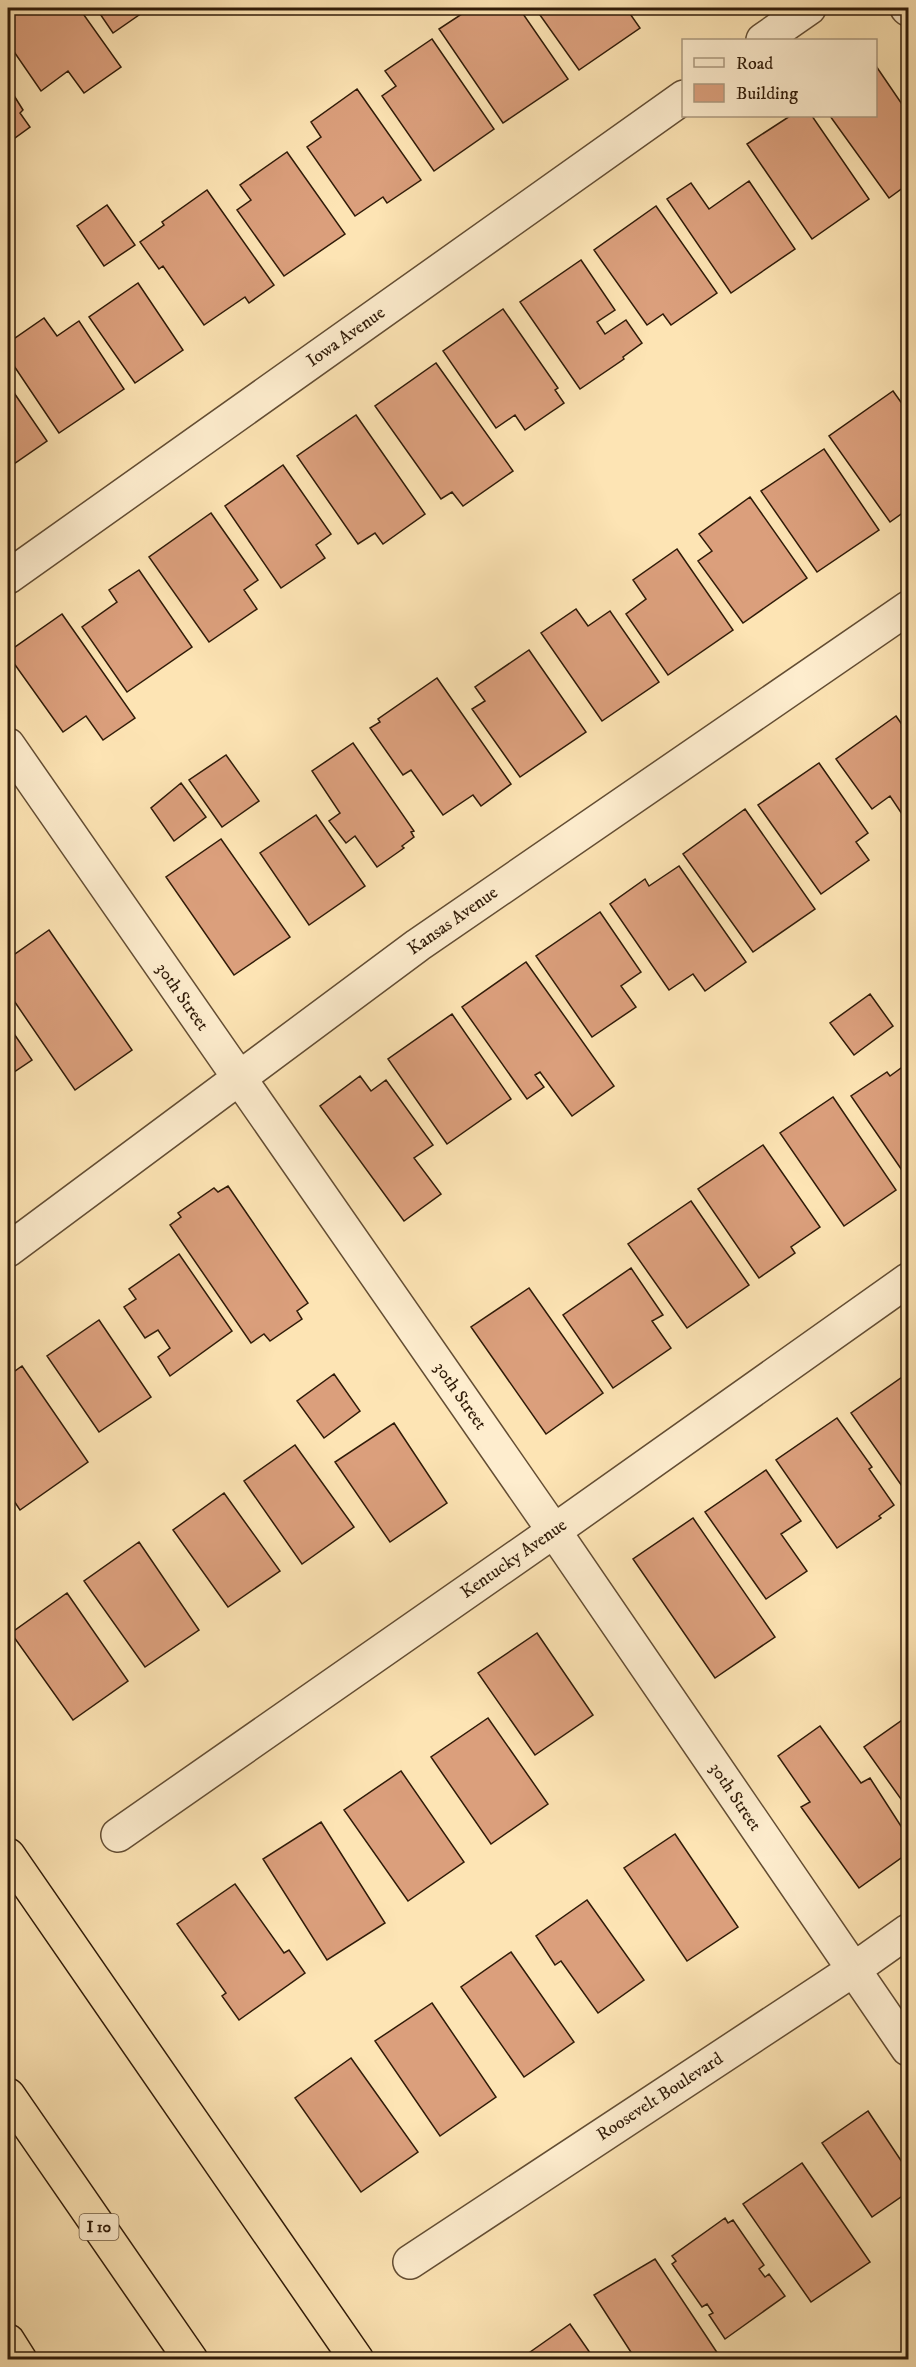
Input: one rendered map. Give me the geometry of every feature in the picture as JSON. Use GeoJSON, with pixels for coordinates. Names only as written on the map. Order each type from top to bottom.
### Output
{"type":"FeatureCollection","features":[{"type":"Feature","properties":{"kind":"highway"},"geometry":{"type":"LineString","coordinates":[[8,1855],[357,2360]]}},
{"type":"Feature","properties":{"kind":"highway","name":"I 10"},"geometry":{"type":"LineString","coordinates":[[8,2095],[191,2360]]}},
{"type":"Feature","properties":{"kind":"highway"},"geometry":{"type":"LineString","coordinates":[[8,2341],[20,2360]]}},
{"type":"Feature","properties":{"kind":"street"},"geometry":{"type":"LineString","coordinates":[[764,39],[809,8]]}},
{"type":"Feature","properties":{"kind":"street","name":"Iowa Avenue"},"geometry":{"type":"LineString","coordinates":[[8,577],[682,98]]}},
{"type":"Feature","properties":{"kind":"street","name":"Kansas Avenue"},"geometry":{"type":"LineString","coordinates":[[8,1250],[417,945],[909,608]]}},
{"type":"Feature","properties":{"kind":"street","name":"30th Street"},"geometry":{"type":"LineString","coordinates":[[8,745],[554,1531],[909,2049]]}},
{"type":"Feature","properties":{"kind":"street","name":"Kentucky Avenue"},"geometry":{"type":"LineString","coordinates":[[118,1835],[909,1280]]}},
{"type":"Feature","properties":{"kind":"street","name":"Roosevelt Boulevard"},"geometry":{"type":"LineString","coordinates":[[410,2262],[909,1931]]}},
{"type":"Feature","properties":{"kind":"building"},"geometry":{"type":"Polygon","coordinates":[[[8,8],[79,8],[121,67],[84,93],[68,71],[41,91],[8,43],[8,8]]]}},
{"type":"Feature","properties":{"kind":"building"},"geometry":{"type":"Polygon","coordinates":[[[96,8],[149,8],[113,33],[96,8]]]}},
{"type":"Feature","properties":{"kind":"building"},"geometry":{"type":"Polygon","coordinates":[[[471,8],[519,8],[568,79],[503,123],[439,29],[471,8]]]}},
{"type":"Feature","properties":{"kind":"building"},"geometry":{"type":"Polygon","coordinates":[[[535,8],[626,8],[640,28],[579,70],[535,8]]]}},
{"type":"Feature","properties":{"kind":"building"},"geometry":{"type":"Polygon","coordinates":[[[432,39],[494,129],[434,171],[382,96],[396,86],[385,71],[432,39]]]}},
{"type":"Feature","properties":{"kind":"building"},"geometry":{"type":"Polygon","coordinates":[[[877,67],[908,113],[908,184],[889,198],[831,117],[877,117],[877,67]]]}},
{"type":"Feature","properties":{"kind":"building"},"geometry":{"type":"Polygon","coordinates":[[[8,86],[23,110],[20,113],[30,127],[8,143],[8,86]]]}},
{"type":"Feature","properties":{"kind":"building"},"geometry":{"type":"Polygon","coordinates":[[[357,89],[421,180],[387,203],[383,197],[355,216],[307,147],[321,137],[311,122],[357,89]]]}},
{"type":"Feature","properties":{"kind":"building"},"geometry":{"type":"Polygon","coordinates":[[[788,117],[813,117],[869,199],[812,239],[747,144],[788,117]]]}},
{"type":"Feature","properties":{"kind":"building"},"geometry":{"type":"Polygon","coordinates":[[[287,152],[345,234],[284,276],[237,210],[251,200],[240,185],[287,152]]]}},
{"type":"Feature","properties":{"kind":"building"},"geometry":{"type":"Polygon","coordinates":[[[749,181],[795,249],[731,293],[667,199],[691,183],[709,209],[749,181]]]}},
{"type":"Feature","properties":{"kind":"building"},"geometry":{"type":"Polygon","coordinates":[[[207,190],[274,285],[249,303],[245,297],[204,325],[163,266],[159,269],[140,242],[164,225],[162,222],[207,190]]]}},
{"type":"Feature","properties":{"kind":"building"},"geometry":{"type":"Polygon","coordinates":[[[107,205],[135,245],[104,266],[77,226],[107,205]]]}},
{"type":"Feature","properties":{"kind":"building"},"geometry":{"type":"Polygon","coordinates":[[[656,206],[717,293],[671,325],[663,314],[647,325],[594,250],[656,206]]]}},
{"type":"Feature","properties":{"kind":"building"},"geometry":{"type":"Polygon","coordinates":[[[581,260],[615,310],[597,322],[605,334],[626,320],[642,343],[623,357],[624,359],[580,389],[520,302],[581,260]]]}},
{"type":"Feature","properties":{"kind":"building"},"geometry":{"type":"Polygon","coordinates":[[[138,283],[183,350],[135,383],[89,317],[138,283]]]}},
{"type":"Feature","properties":{"kind":"building"},"geometry":{"type":"Polygon","coordinates":[[[503,309],[558,388],[555,390],[564,403],[525,430],[515,415],[496,428],[443,351],[503,309]]]}},
{"type":"Feature","properties":{"kind":"building"},"geometry":{"type":"Polygon","coordinates":[[[44,318],[57,336],[79,321],[124,389],[59,433],[8,357],[8,343],[44,318]]]}},
{"type":"Feature","properties":{"kind":"building"},"geometry":{"type":"Polygon","coordinates":[[[436,363],[513,471],[463,506],[452,492],[441,499],[375,406],[436,363]]]}},
{"type":"Feature","properties":{"kind":"building"},"geometry":{"type":"Polygon","coordinates":[[[8,384],[47,441],[8,468],[8,384]]]}},
{"type":"Feature","properties":{"kind":"building"},"geometry":{"type":"Polygon","coordinates":[[[893,391],[908,412],[908,509],[890,522],[829,436],[893,391]]]}},
{"type":"Feature","properties":{"kind":"building"},"geometry":{"type":"Polygon","coordinates":[[[356,415],[425,514],[383,544],[375,533],[358,544],[297,456],[356,415]]]}},
{"type":"Feature","properties":{"kind":"building"},"geometry":{"type":"Polygon","coordinates":[[[824,449],[879,530],[817,572],[761,491],[824,449]]]}},
{"type":"Feature","properties":{"kind":"building"},"geometry":{"type":"Polygon","coordinates":[[[283,465],[331,534],[316,545],[325,558],[281,588],[225,506],[283,465]]]}},
{"type":"Feature","properties":{"kind":"building"},"geometry":{"type":"Polygon","coordinates":[[[750,497],[807,578],[743,623],[698,561],[712,551],[699,534],[750,497]]]}},
{"type":"Feature","properties":{"kind":"building"},"geometry":{"type":"Polygon","coordinates":[[[211,513],[258,580],[244,590],[257,609],[209,642],[149,557],[211,513]]]}},
{"type":"Feature","properties":{"kind":"building"},"geometry":{"type":"Polygon","coordinates":[[[677,549],[733,630],[668,675],[626,614],[646,599],[633,580],[677,549]]]}},
{"type":"Feature","properties":{"kind":"building"},"geometry":{"type":"Polygon","coordinates":[[[139,570],[192,647],[127,692],[82,627],[117,602],[109,590],[139,570]]]}},
{"type":"Feature","properties":{"kind":"building"},"geometry":{"type":"Polygon","coordinates":[[[576,609],[588,626],[610,611],[659,682],[602,721],[541,633],[576,609]]]}},
{"type":"Feature","properties":{"kind":"building"},"geometry":{"type":"Polygon","coordinates":[[[62,614],[135,718],[103,740],[86,716],[63,732],[8,655],[8,652],[62,614]]]}},
{"type":"Feature","properties":{"kind":"building"},"geometry":{"type":"Polygon","coordinates":[[[529,650],[586,732],[520,777],[472,709],[485,701],[475,687],[529,650]]]}},
{"type":"Feature","properties":{"kind":"building"},"geometry":{"type":"Polygon","coordinates":[[[437,678],[511,784],[481,806],[473,795],[443,815],[411,770],[403,775],[370,728],[380,722],[378,719],[437,678]]]}},
{"type":"Feature","properties":{"kind":"building"},"geometry":{"type":"Polygon","coordinates":[[[896,716],[908,733],[908,823],[890,796],[872,809],[836,759],[896,716]]]}},
{"type":"Feature","properties":{"kind":"building"},"geometry":{"type":"Polygon","coordinates":[[[353,743],[414,831],[411,832],[414,837],[402,846],[404,848],[377,867],[355,836],[346,843],[329,821],[340,813],[312,771],[353,743]]]}},
{"type":"Feature","properties":{"kind":"building"},"geometry":{"type":"Polygon","coordinates":[[[226,755],[259,801],[222,827],[189,780],[226,755]]]}},
{"type":"Feature","properties":{"kind":"building"},"geometry":{"type":"Polygon","coordinates":[[[819,763],[868,833],[856,842],[869,860],[821,894],[758,805],[819,763]]]}},
{"type":"Feature","properties":{"kind":"building"},"geometry":{"type":"Polygon","coordinates":[[[181,783],[206,817],[174,841],[151,808],[181,783]]]}},
{"type":"Feature","properties":{"kind":"building"},"geometry":{"type":"Polygon","coordinates":[[[745,809],[815,909],[753,952],[683,854],[745,809]]]}},
{"type":"Feature","properties":{"kind":"building"},"geometry":{"type":"Polygon","coordinates":[[[316,815],[365,886],[309,925],[260,853],[316,815]]]}},
{"type":"Feature","properties":{"kind":"building"},"geometry":{"type":"Polygon","coordinates":[[[221,839],[290,937],[234,975],[166,877],[221,839]]]}},
{"type":"Feature","properties":{"kind":"building"},"geometry":{"type":"Polygon","coordinates":[[[679,866],[746,962],[705,991],[693,974],[669,990],[610,904],[645,879],[649,886],[679,866]]]}},
{"type":"Feature","properties":{"kind":"building"},"geometry":{"type":"Polygon","coordinates":[[[600,912],[641,972],[621,986],[636,1007],[592,1037],[536,956],[600,912]]]}},
{"type":"Feature","properties":{"kind":"building"},"geometry":{"type":"Polygon","coordinates":[[[49,930],[132,1050],[75,1090],[8,992],[8,959],[49,930]]]}},
{"type":"Feature","properties":{"kind":"building"},"geometry":{"type":"Polygon","coordinates":[[[526,962],[614,1086],[572,1116],[540,1072],[535,1075],[544,1087],[527,1099],[462,1007],[526,962]]]}},
{"type":"Feature","properties":{"kind":"building"},"geometry":{"type":"Polygon","coordinates":[[[870,994],[893,1026],[854,1055],[830,1023],[870,994]]]}},
{"type":"Feature","properties":{"kind":"building"},"geometry":{"type":"Polygon","coordinates":[[[452,1014],[511,1099],[447,1144],[388,1059],[452,1014]]]}},
{"type":"Feature","properties":{"kind":"building"},"geometry":{"type":"Polygon","coordinates":[[[8,1025],[32,1060],[8,1076],[8,1025]]]}},
{"type":"Feature","properties":{"kind":"building"},"geometry":{"type":"Polygon","coordinates":[[[908,1063],[908,1179],[851,1096],[887,1072],[890,1076],[908,1063]]]}},
{"type":"Feature","properties":{"kind":"building"},"geometry":{"type":"Polygon","coordinates":[[[360,1076],[371,1091],[386,1080],[433,1145],[414,1158],[441,1194],[404,1221],[320,1106],[360,1076]]]}},
{"type":"Feature","properties":{"kind":"building"},"geometry":{"type":"Polygon","coordinates":[[[833,1097],[896,1190],[844,1226],[780,1133],[833,1097]]]}},
{"type":"Feature","properties":{"kind":"building"},"geometry":{"type":"Polygon","coordinates":[[[763,1145],[820,1227],[791,1247],[795,1253],[759,1278],[698,1189],[763,1145]]]}},
{"type":"Feature","properties":{"kind":"building"},"geometry":{"type":"Polygon","coordinates":[[[228,1186],[308,1303],[297,1311],[302,1319],[270,1341],[264,1334],[251,1343],[170,1225],[181,1217],[178,1213],[214,1188],[218,1192],[228,1186]]]}},
{"type":"Feature","properties":{"kind":"building"},"geometry":{"type":"Polygon","coordinates":[[[691,1201],[749,1285],[687,1328],[628,1244],[691,1201]]]}},
{"type":"Feature","properties":{"kind":"building"},"geometry":{"type":"Polygon","coordinates":[[[179,1254],[232,1331],[170,1376],[158,1357],[170,1348],[158,1330],[145,1338],[124,1307],[136,1299],[129,1289],[179,1254]]]}},
{"type":"Feature","properties":{"kind":"building"},"geometry":{"type":"Polygon","coordinates":[[[631,1268],[663,1315],[652,1321],[671,1348],[613,1388],[563,1315],[631,1268]]]}},
{"type":"Feature","properties":{"kind":"building"},"geometry":{"type":"Polygon","coordinates":[[[529,1288],[603,1393],[546,1434],[471,1327],[529,1288]]]}},
{"type":"Feature","properties":{"kind":"building"},"geometry":{"type":"Polygon","coordinates":[[[99,1320],[151,1397],[99,1432],[47,1356],[99,1320]]]}},
{"type":"Feature","properties":{"kind":"building"},"geometry":{"type":"Polygon","coordinates":[[[22,1366],[88,1462],[20,1510],[8,1492],[8,1376],[22,1366]]]}},
{"type":"Feature","properties":{"kind":"building"},"geometry":{"type":"Polygon","coordinates":[[[908,1373],[908,1487],[904,1489],[851,1413],[908,1373]]]}},
{"type":"Feature","properties":{"kind":"building"},"geometry":{"type":"Polygon","coordinates":[[[334,1374],[360,1411],[324,1438],[297,1401],[334,1374]]]}},
{"type":"Feature","properties":{"kind":"building"},"geometry":{"type":"Polygon","coordinates":[[[837,1418],[872,1467],[869,1469],[894,1505],[879,1516],[881,1518],[837,1548],[776,1460],[837,1418]]]}},
{"type":"Feature","properties":{"kind":"building"},"geometry":{"type":"Polygon","coordinates":[[[394,1423],[447,1503],[390,1542],[335,1462],[394,1423]]]}},
{"type":"Feature","properties":{"kind":"building"},"geometry":{"type":"Polygon","coordinates":[[[295,1445],[354,1527],[302,1564],[244,1481],[295,1445]]]}},
{"type":"Feature","properties":{"kind":"building"},"geometry":{"type":"Polygon","coordinates":[[[766,1470],[801,1521],[781,1534],[807,1571],[766,1599],[705,1512],[766,1470]]]}},
{"type":"Feature","properties":{"kind":"building"},"geometry":{"type":"Polygon","coordinates":[[[224,1493],[280,1571],[228,1607],[173,1530],[224,1493]]]}},
{"type":"Feature","properties":{"kind":"building"},"geometry":{"type":"Polygon","coordinates":[[[693,1518],[775,1637],[715,1678],[633,1559],[693,1518]]]}},
{"type":"Feature","properties":{"kind":"building"},"geometry":{"type":"Polygon","coordinates":[[[139,1542],[199,1630],[145,1667],[84,1581],[139,1542]]]}},
{"type":"Feature","properties":{"kind":"building"},"geometry":{"type":"Polygon","coordinates":[[[67,1593],[128,1681],[73,1720],[11,1633],[67,1593]]]}},
{"type":"Feature","properties":{"kind":"building"},"geometry":{"type":"Polygon","coordinates":[[[537,1633],[593,1715],[535,1755],[478,1673],[537,1633]]]}},
{"type":"Feature","properties":{"kind":"building"},"geometry":{"type":"Polygon","coordinates":[[[908,1716],[908,1809],[864,1747],[908,1716]]]}},
{"type":"Feature","properties":{"kind":"building"},"geometry":{"type":"Polygon","coordinates":[[[488,1718],[548,1804],[491,1844],[431,1757],[488,1718]]]}},
{"type":"Feature","properties":{"kind":"building"},"geometry":{"type":"Polygon","coordinates":[[[820,1726],[861,1783],[870,1778],[908,1837],[908,1853],[859,1888],[801,1807],[810,1802],[778,1756],[820,1726]]]}},
{"type":"Feature","properties":{"kind":"building"},"geometry":{"type":"Polygon","coordinates":[[[401,1771],[464,1862],[408,1901],[344,1810],[401,1771]]]}},
{"type":"Feature","properties":{"kind":"building"},"geometry":{"type":"Polygon","coordinates":[[[321,1822],[385,1923],[327,1960],[263,1859],[321,1822]]]}},
{"type":"Feature","properties":{"kind":"building"},"geometry":{"type":"Polygon","coordinates":[[[675,1834],[738,1927],[687,1961],[624,1868],[675,1834]]]}},
{"type":"Feature","properties":{"kind":"building"},"geometry":{"type":"Polygon","coordinates":[[[235,1884],[284,1953],[289,1950],[305,1973],[239,2020],[222,1996],[226,1993],[177,1924],[235,1884]]]}},
{"type":"Feature","properties":{"kind":"building"},"geometry":{"type":"Polygon","coordinates":[[[587,1900],[644,1980],[598,2013],[561,1961],[555,1965],[536,1936],[587,1900]]]}},
{"type":"Feature","properties":{"kind":"building"},"geometry":{"type":"Polygon","coordinates":[[[511,1952],[574,2042],[524,2077],[461,1987],[511,1952]]]}},
{"type":"Feature","properties":{"kind":"building"},"geometry":{"type":"Polygon","coordinates":[[[432,2003],[496,2097],[440,2136],[375,2041],[432,2003]]]}},
{"type":"Feature","properties":{"kind":"building"},"geometry":{"type":"Polygon","coordinates":[[[351,2058],[418,2152],[361,2192],[295,2098],[351,2058]]]}},
{"type":"Feature","properties":{"kind":"building"},"geometry":{"type":"Polygon","coordinates":[[[868,2111],[908,2171],[908,2192],[872,2217],[822,2143],[868,2111]]]}},
{"type":"Feature","properties":{"kind":"building"},"geometry":{"type":"Polygon","coordinates":[[[802,2163],[870,2262],[811,2302],[743,2204],[802,2163]]]}},
{"type":"Feature","properties":{"kind":"building"},"geometry":{"type":"Polygon","coordinates":[[[725,2218],[728,2223],[733,2220],[764,2265],[759,2269],[765,2277],[769,2274],[785,2296],[725,2339],[709,2315],[713,2313],[707,2304],[702,2307],[672,2264],[676,2261],[672,2256],[725,2218]]]}},
{"type":"Feature","properties":{"kind":"building"},"geometry":{"type":"Polygon","coordinates":[[[655,2259],[720,2357],[717,2360],[636,2360],[594,2295],[655,2259]]]}},
{"type":"Feature","properties":{"kind":"building"},"geometry":{"type":"Polygon","coordinates":[[[570,2324],[595,2360],[524,2360],[523,2357],[570,2324]]]}}]}
